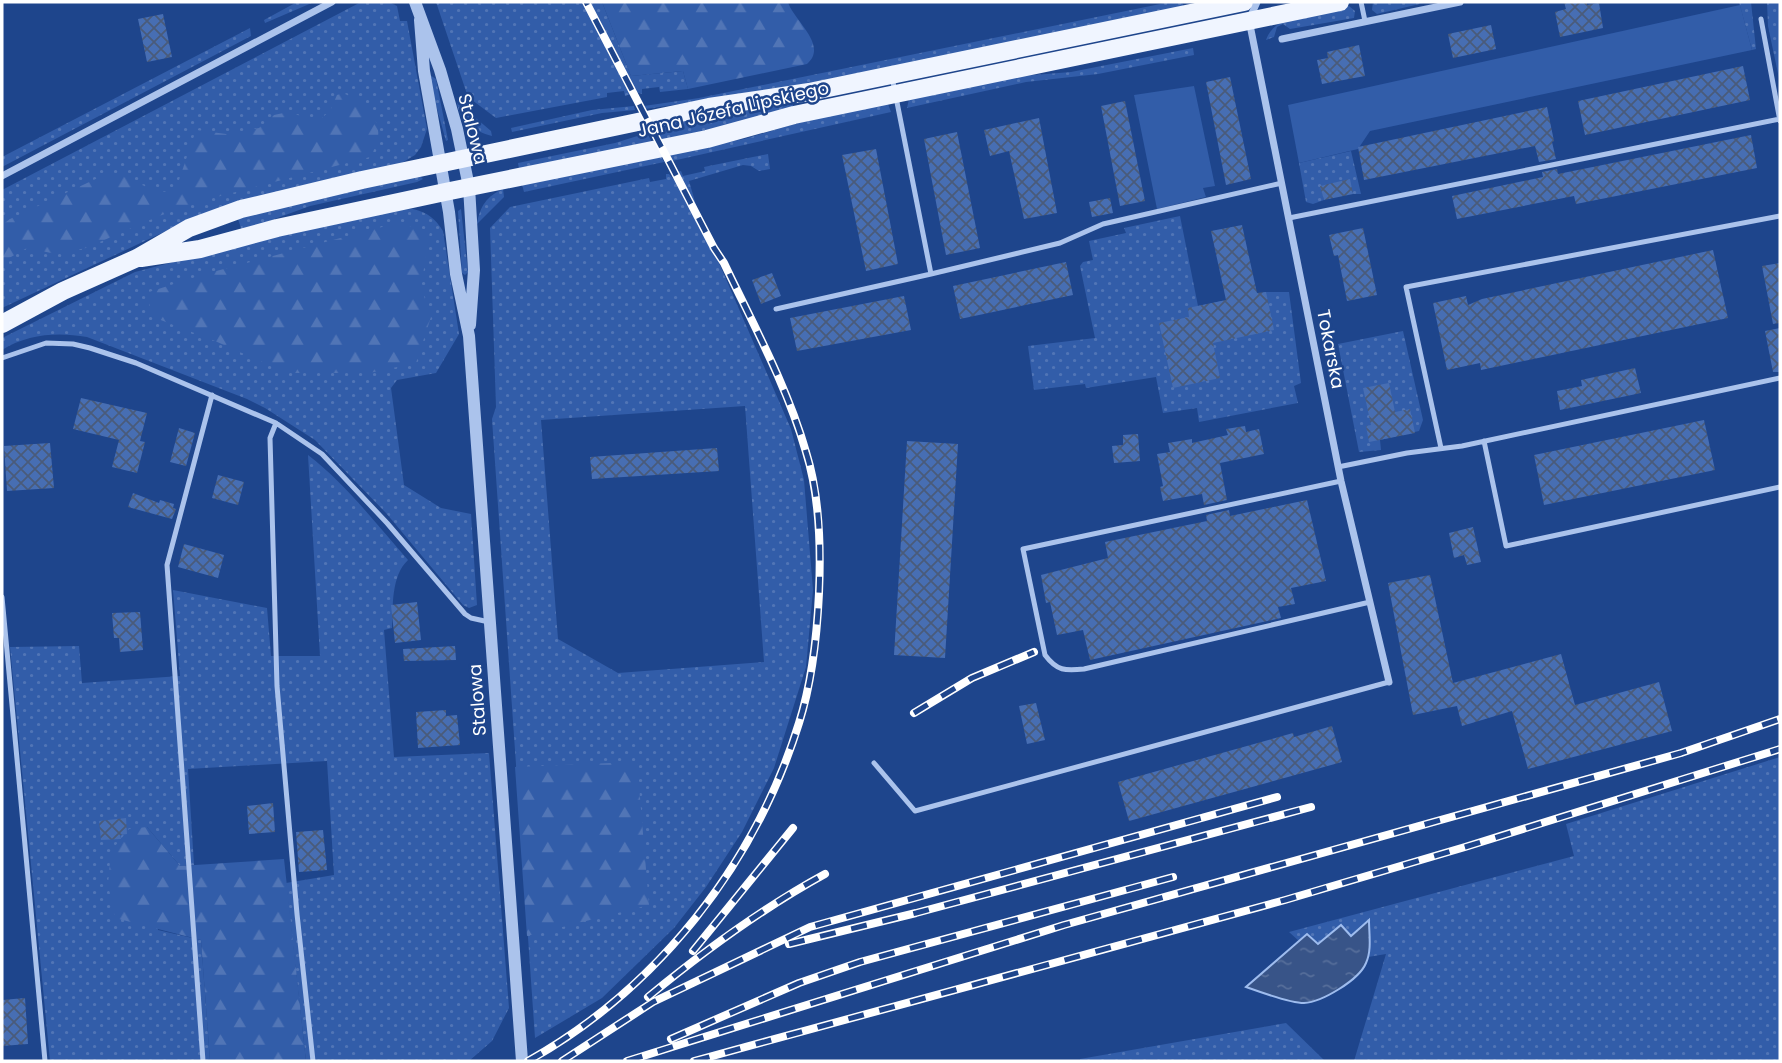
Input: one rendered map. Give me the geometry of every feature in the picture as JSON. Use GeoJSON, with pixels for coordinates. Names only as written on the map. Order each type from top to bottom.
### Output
{"type":"FeatureCollection","features":[{"type":"Feature","properties":{"kind":"main road","name":"Jana Józefa Lipskiego"},"geometry":{"type":"LineString","coordinates":[[137,258],[200,249],[277,228],[673,146],[794,115],[1340,2]]}},
{"type":"Feature","properties":{"kind":"main road","name":"Jana Józefa Lipskiego"},"geometry":{"type":"LineString","coordinates":[[2,324],[63,291],[137,258],[180,232],[222,214],[325,188],[709,107],[808,92],[1236,3]]}},
{"type":"Feature","properties":{"kind":"street"},"geometry":{"type":"LineString","coordinates":[[2,176],[332,2]]}},
{"type":"Feature","properties":{"kind":"street","name":"Stalowa"},"geometry":{"type":"LineString","coordinates":[[415,2],[440,70],[470,187],[474,270],[469,336]]}},
{"type":"Feature","properties":{"kind":"street"},"geometry":{"type":"LineString","coordinates":[[1236,3],[1249,20],[1257,2]]}},
{"type":"Feature","properties":{"kind":"street"},"geometry":{"type":"LineString","coordinates":[[1282,39],[1460,2]]}},
{"type":"Feature","properties":{"kind":"street","name":"Stalowa"},"geometry":{"type":"LineString","coordinates":[[420,20],[425,71],[456,274],[469,336],[522,1061]]}},
{"type":"Feature","properties":{"kind":"street","name":"Tokarska"},"geometry":{"type":"LineString","coordinates":[[1249,20],[1338,467],[1389,682]]}},
{"type":"Feature","properties":{"kind":"lane"},"geometry":{"type":"LineString","coordinates":[[1361,2],[1365,21]]}},
{"type":"Feature","properties":{"kind":"lane"},"geometry":{"type":"LineString","coordinates":[[1289,218],[1780,120],[1761,19]]}},
{"type":"Feature","properties":{"kind":"lane"},"geometry":{"type":"LineString","coordinates":[[891,74],[931,274]]}},
{"type":"Feature","properties":{"kind":"lane"},"geometry":{"type":"LineString","coordinates":[[776,309],[1060,243],[1103,225],[1282,183]]}},
{"type":"Feature","properties":{"kind":"lane"},"geometry":{"type":"LineString","coordinates":[[1441,448],[1406,287],[1780,216]]}},
{"type":"Feature","properties":{"kind":"lane"},"geometry":{"type":"LineString","coordinates":[[2,358],[46,343],[73,344],[136,363],[276,423],[322,454],[387,523],[465,614],[489,622]]}},
{"type":"Feature","properties":{"kind":"lane"},"geometry":{"type":"LineString","coordinates":[[1338,467],[1484,441],[1780,378]]}},
{"type":"Feature","properties":{"kind":"lane"},"geometry":{"type":"LineString","coordinates":[[203,1061],[167,565],[212,395]]}},
{"type":"Feature","properties":{"kind":"lane"},"geometry":{"type":"LineString","coordinates":[[276,423],[270,438],[277,686],[313,1061]]}},
{"type":"Feature","properties":{"kind":"lane"},"geometry":{"type":"LineString","coordinates":[[1484,441],[1506,546],[1780,487]]}},
{"type":"Feature","properties":{"kind":"lane"},"geometry":{"type":"LineString","coordinates":[[1341,481],[1023,550],[1045,654],[1053,665],[1067,671],[1370,603]]}},
{"type":"Feature","properties":{"kind":"lane"},"geometry":{"type":"LineString","coordinates":[[2,597],[45,1061]]}},
{"type":"Feature","properties":{"kind":"lane"},"geometry":{"type":"LineString","coordinates":[[874,763],[915,810],[1389,682]]}},
{"type":"Feature","properties":{"kind":"green space"},"geometry":{"type":"Polygon","coordinates":[[[297,2],[314,2],[265,23],[264,20],[297,2]]]}},
{"type":"Feature","properties":{"kind":"green space"},"geometry":{"type":"Polygon","coordinates":[[[361,2],[389,2],[397,6],[400,21],[407,21],[427,129],[415,155],[400,164],[196,217],[2,308],[2,190],[361,2]]]}},
{"type":"Feature","properties":{"kind":"green space"},"geometry":{"type":"Polygon","coordinates":[[[436,2],[602,2],[631,76],[683,71],[688,89],[660,92],[659,87],[642,89],[642,94],[636,92],[625,96],[624,91],[607,93],[607,97],[496,118],[468,97],[436,2]]]}},
{"type":"Feature","properties":{"kind":"green space"},"geometry":{"type":"Polygon","coordinates":[[[602,2],[788,2],[812,41],[813,57],[807,64],[688,89],[683,71],[631,76],[602,2]]]}},
{"type":"Feature","properties":{"kind":"green space"},"geometry":{"type":"Polygon","coordinates":[[[1170,2],[1182,2],[1184,8],[848,76],[645,109],[644,106],[699,98],[1170,2]]]}},
{"type":"Feature","properties":{"kind":"green space"},"geometry":{"type":"Polygon","coordinates":[[[1373,2],[1428,2],[1377,14],[1372,10],[1373,2]]]}},
{"type":"Feature","properties":{"kind":"green space"},"geometry":{"type":"Polygon","coordinates":[[[1739,2],[1751,2],[1756,49],[1752,50],[1739,2]]]}},
{"type":"Feature","properties":{"kind":"green space"},"geometry":{"type":"Polygon","coordinates":[[[1767,2],[1780,2],[1780,83],[1768,26],[1767,2]]]}},
{"type":"Feature","properties":{"kind":"green space"},"geometry":{"type":"Polygon","coordinates":[[[1740,5],[1752,50],[1370,131],[1358,149],[1299,163],[1288,105],[1740,5]]]}},
{"type":"Feature","properties":{"kind":"green space"},"geometry":{"type":"Polygon","coordinates":[[[1349,6],[1355,11],[1354,18],[1290,29],[1283,24],[1277,27],[1274,37],[1266,40],[1271,31],[1290,18],[1349,6]]]}},
{"type":"Feature","properties":{"kind":"green space"},"geometry":{"type":"Polygon","coordinates":[[[250,28],[251,36],[2,167],[2,157],[250,28]]]}},
{"type":"Feature","properties":{"kind":"green space"},"geometry":{"type":"Polygon","coordinates":[[[1193,48],[1194,55],[1098,74],[1026,82],[907,108],[909,99],[1021,76],[1071,72],[1193,48]]]}},
{"type":"Feature","properties":{"kind":"green space"},"geometry":{"type":"Polygon","coordinates":[[[430,75],[436,79],[448,140],[446,141],[429,80],[430,75]]]}},
{"type":"Feature","properties":{"kind":"green space"},"geometry":{"type":"Polygon","coordinates":[[[1194,86],[1215,186],[1203,188],[1206,197],[1157,209],[1134,95],[1194,86]]]}},
{"type":"Feature","properties":{"kind":"green space"},"geometry":{"type":"Polygon","coordinates":[[[343,93],[362,104],[378,127],[376,146],[370,157],[209,199],[159,216],[86,248],[56,254],[27,248],[2,262],[2,225],[10,219],[100,177],[117,173],[159,193],[176,189],[196,130],[226,134],[259,128],[274,115],[288,112],[318,121],[330,111],[337,95],[343,93]]]}},
{"type":"Feature","properties":{"kind":"green space"},"geometry":{"type":"Polygon","coordinates":[[[457,102],[491,131],[492,136],[468,124],[458,109],[457,102]]]}},
{"type":"Feature","properties":{"kind":"green space"},"geometry":{"type":"Polygon","coordinates":[[[793,104],[793,108],[749,121],[662,140],[656,130],[695,118],[793,104]]]}},
{"type":"Feature","properties":{"kind":"green space"},"geometry":{"type":"Polygon","coordinates":[[[888,104],[891,112],[672,161],[669,153],[744,139],[812,119],[888,104]]]}},
{"type":"Feature","properties":{"kind":"green space"},"geometry":{"type":"Polygon","coordinates":[[[634,106],[635,110],[602,113],[512,132],[511,128],[592,110],[634,106]]]}},
{"type":"Feature","properties":{"kind":"green space"},"geometry":{"type":"Polygon","coordinates":[[[647,133],[652,142],[519,169],[518,163],[615,143],[647,133]]]}},
{"type":"Feature","properties":{"kind":"green space"},"geometry":{"type":"Polygon","coordinates":[[[1351,151],[1361,194],[1353,194],[1349,180],[1321,186],[1324,200],[1313,204],[1306,202],[1299,163],[1351,151]]]}},
{"type":"Feature","properties":{"kind":"green space"},"geometry":{"type":"Polygon","coordinates":[[[768,154],[770,169],[759,171],[743,165],[689,181],[700,219],[791,429],[804,480],[813,590],[806,667],[774,768],[742,832],[706,887],[674,928],[602,998],[535,1038],[492,419],[496,407],[490,228],[510,207],[649,178],[650,182],[666,179],[666,174],[675,181],[680,179],[677,172],[681,171],[683,176],[705,171],[704,167],[768,154]],[[745,406],[541,420],[558,639],[618,673],[764,662],[745,406]]]}},
{"type":"Feature","properties":{"kind":"green space"},"geometry":{"type":"Polygon","coordinates":[[[660,155],[664,162],[524,192],[522,184],[660,155]]]}},
{"type":"Feature","properties":{"kind":"green space"},"geometry":{"type":"Polygon","coordinates":[[[420,176],[423,179],[417,182],[310,206],[242,231],[237,216],[420,176]]]}},
{"type":"Feature","properties":{"kind":"green space"},"geometry":{"type":"Polygon","coordinates":[[[503,189],[504,197],[477,224],[485,202],[503,189]]]}},
{"type":"Feature","properties":{"kind":"green space"},"geometry":{"type":"Polygon","coordinates":[[[413,209],[431,217],[443,231],[459,334],[436,373],[397,380],[391,388],[404,485],[441,508],[471,514],[477,605],[469,608],[463,605],[386,513],[315,440],[265,408],[87,337],[43,336],[2,350],[2,338],[135,272],[277,235],[396,210],[413,209]]]}},
{"type":"Feature","properties":{"kind":"green space"},"geometry":{"type":"Polygon","coordinates":[[[461,209],[468,272],[465,275],[462,273],[458,211],[461,209]]]}},
{"type":"Feature","properties":{"kind":"green space"},"geometry":{"type":"Polygon","coordinates":[[[1180,216],[1198,306],[1266,292],[1289,292],[1301,383],[1294,386],[1298,403],[1199,422],[1197,408],[1163,413],[1156,377],[1086,388],[1085,384],[1034,390],[1028,346],[1095,338],[1080,266],[1083,262],[1093,260],[1089,241],[1126,233],[1124,228],[1180,216]]]}},
{"type":"Feature","properties":{"kind":"green space"},"geometry":{"type":"Polygon","coordinates":[[[397,223],[430,231],[421,287],[431,317],[416,363],[369,373],[287,373],[153,317],[146,293],[205,274],[397,223]]]}},
{"type":"Feature","properties":{"kind":"green space"},"geometry":{"type":"Polygon","coordinates":[[[1403,331],[1423,420],[1419,431],[1380,440],[1381,450],[1359,452],[1338,344],[1403,331]]]}},
{"type":"Feature","properties":{"kind":"green space"},"geometry":{"type":"Polygon","coordinates":[[[308,455],[348,492],[408,560],[398,574],[392,628],[384,630],[394,757],[489,753],[509,1008],[492,1041],[469,1061],[306,1061],[286,883],[334,875],[327,761],[188,769],[194,865],[180,866],[147,827],[158,930],[201,940],[210,1061],[50,1061],[10,647],[79,646],[82,683],[180,676],[173,590],[267,608],[271,656],[320,656],[308,455]]]}},
{"type":"Feature","properties":{"kind":"green space"},"geometry":{"type":"Polygon","coordinates":[[[1780,757],[1780,1061],[1354,1061],[1386,954],[1368,957],[1369,921],[1351,936],[1341,925],[1318,944],[1307,934],[1299,941],[1289,932],[1574,856],[1566,824],[1780,757]]]}},
{"type":"Feature","properties":{"kind":"green space"},"geometry":{"type":"Polygon","coordinates":[[[637,762],[649,905],[527,936],[515,767],[637,762]]]}},
{"type":"Feature","properties":{"kind":"green space"},"geometry":{"type":"Polygon","coordinates":[[[147,827],[180,866],[284,859],[306,1061],[210,1061],[201,940],[115,918],[108,884],[111,851],[129,829],[147,827]]]}},
{"type":"Feature","properties":{"kind":"green space"},"geometry":{"type":"Polygon","coordinates":[[[1286,1023],[1325,1061],[1080,1061],[1080,1059],[1286,1023]]]}},
{"type":"Feature","properties":{"kind":"water"},"geometry":{"type":"Polygon","coordinates":[[[1369,920],[1370,947],[1366,963],[1348,983],[1330,994],[1312,1002],[1298,1003],[1246,987],[1307,934],[1318,944],[1341,925],[1351,936],[1369,920]]]}},
{"type":"Feature","properties":{"kind":"building"},"geometry":{"type":"Polygon","coordinates":[[[1564,2],[1587,2],[1587,5],[1599,3],[1603,28],[1560,37],[1555,12],[1566,9],[1564,2]]]}},
{"type":"Feature","properties":{"kind":"building"},"geometry":{"type":"Polygon","coordinates":[[[163,14],[172,57],[147,62],[138,19],[163,14]]]}},
{"type":"Feature","properties":{"kind":"building"},"geometry":{"type":"Polygon","coordinates":[[[1491,25],[1496,49],[1453,58],[1448,34],[1491,25]]]}},
{"type":"Feature","properties":{"kind":"building"},"geometry":{"type":"Polygon","coordinates":[[[1359,45],[1365,76],[1322,84],[1317,60],[1328,58],[1327,52],[1359,45]]]}},
{"type":"Feature","properties":{"kind":"building"},"geometry":{"type":"Polygon","coordinates":[[[1743,66],[1750,100],[1585,135],[1578,101],[1743,66]]]}},
{"type":"Feature","properties":{"kind":"building"},"geometry":{"type":"Polygon","coordinates":[[[1230,77],[1251,179],[1226,185],[1206,82],[1230,77]]]}},
{"type":"Feature","properties":{"kind":"building"},"geometry":{"type":"Polygon","coordinates":[[[1125,101],[1145,201],[1120,206],[1101,106],[1125,101]]]}},
{"type":"Feature","properties":{"kind":"building"},"geometry":{"type":"Polygon","coordinates":[[[1547,107],[1556,159],[1539,162],[1535,146],[1364,180],[1358,147],[1547,107]]]}},
{"type":"Feature","properties":{"kind":"building"},"geometry":{"type":"Polygon","coordinates":[[[1039,118],[1057,213],[1024,219],[1009,151],[990,156],[984,130],[1039,118]]]}},
{"type":"Feature","properties":{"kind":"building"},"geometry":{"type":"Polygon","coordinates":[[[957,132],[980,248],[946,255],[924,139],[957,132]]]}},
{"type":"Feature","properties":{"kind":"building"},"geometry":{"type":"Polygon","coordinates":[[[1751,135],[1757,168],[1576,204],[1574,196],[1457,219],[1452,196],[1543,177],[1542,172],[1557,169],[1558,174],[1751,135]]]}},
{"type":"Feature","properties":{"kind":"building"},"geometry":{"type":"Polygon","coordinates":[[[876,149],[898,264],[866,271],[842,155],[876,149]]]}},
{"type":"Feature","properties":{"kind":"building"},"geometry":{"type":"Polygon","coordinates":[[[1350,179],[1353,194],[1324,200],[1320,186],[1350,179]]]}},
{"type":"Feature","properties":{"kind":"building"},"geometry":{"type":"Polygon","coordinates":[[[1110,198],[1113,213],[1092,217],[1089,202],[1110,198]]]}},
{"type":"Feature","properties":{"kind":"building"},"geometry":{"type":"Polygon","coordinates":[[[1242,225],[1257,293],[1266,292],[1274,330],[1213,343],[1220,378],[1173,388],[1159,323],[1189,317],[1188,308],[1226,300],[1211,231],[1242,225]]]}},
{"type":"Feature","properties":{"kind":"building"},"geometry":{"type":"Polygon","coordinates":[[[1363,228],[1377,295],[1347,301],[1338,255],[1334,256],[1329,235],[1363,228]]]}},
{"type":"Feature","properties":{"kind":"building"},"geometry":{"type":"Polygon","coordinates":[[[1713,250],[1728,318],[1481,370],[1480,363],[1447,370],[1433,303],[1466,296],[1468,305],[1482,299],[1713,250]]]}},
{"type":"Feature","properties":{"kind":"building"},"geometry":{"type":"Polygon","coordinates":[[[1066,262],[1073,295],[960,319],[953,286],[1066,262]]]}},
{"type":"Feature","properties":{"kind":"building"},"geometry":{"type":"Polygon","coordinates":[[[1780,263],[1780,323],[1773,324],[1762,266],[1780,263]]]}},
{"type":"Feature","properties":{"kind":"building"},"geometry":{"type":"Polygon","coordinates":[[[772,273],[781,296],[761,304],[752,280],[772,273]]]}},
{"type":"Feature","properties":{"kind":"building"},"geometry":{"type":"Polygon","coordinates":[[[904,296],[911,330],[797,351],[790,318],[904,296]]]}},
{"type":"Feature","properties":{"kind":"building"},"geometry":{"type":"Polygon","coordinates":[[[1780,328],[1780,372],[1773,372],[1765,331],[1780,328]]]}},
{"type":"Feature","properties":{"kind":"building"},"geometry":{"type":"Polygon","coordinates":[[[1635,368],[1641,393],[1560,410],[1557,391],[1582,386],[1581,380],[1635,368]]]}},
{"type":"Feature","properties":{"kind":"building"},"geometry":{"type":"Polygon","coordinates":[[[1389,383],[1395,412],[1410,409],[1415,433],[1369,442],[1366,426],[1371,425],[1363,388],[1389,383]]]}},
{"type":"Feature","properties":{"kind":"building"},"geometry":{"type":"Polygon","coordinates":[[[81,398],[147,413],[140,441],[145,442],[137,473],[112,467],[119,440],[73,429],[81,398]]]}},
{"type":"Feature","properties":{"kind":"building"},"geometry":{"type":"Polygon","coordinates":[[[1704,420],[1715,470],[1544,505],[1534,455],[1704,420]]]}},
{"type":"Feature","properties":{"kind":"building"},"geometry":{"type":"Polygon","coordinates":[[[1245,426],[1246,432],[1259,429],[1264,454],[1220,463],[1227,500],[1204,505],[1202,494],[1163,501],[1157,454],[1170,452],[1168,443],[1192,439],[1192,443],[1228,435],[1226,429],[1245,426]]]}},
{"type":"Feature","properties":{"kind":"building"},"geometry":{"type":"Polygon","coordinates":[[[179,428],[195,433],[186,466],[170,462],[179,428]]]}},
{"type":"Feature","properties":{"kind":"building"},"geometry":{"type":"Polygon","coordinates":[[[1138,434],[1140,461],[1114,463],[1112,446],[1123,445],[1123,435],[1138,434]]]}},
{"type":"Feature","properties":{"kind":"building"},"geometry":{"type":"Polygon","coordinates":[[[907,441],[958,444],[945,658],[894,655],[907,441]]]}},
{"type":"Feature","properties":{"kind":"building"},"geometry":{"type":"Polygon","coordinates":[[[50,443],[54,488],[7,491],[4,446],[50,443]]]}},
{"type":"Feature","properties":{"kind":"building"},"geometry":{"type":"Polygon","coordinates":[[[717,448],[719,471],[592,479],[590,457],[717,448]]]}},
{"type":"Feature","properties":{"kind":"building"},"geometry":{"type":"Polygon","coordinates":[[[218,475],[244,482],[238,505],[212,498],[218,475]]]}},
{"type":"Feature","properties":{"kind":"building"},"geometry":{"type":"Polygon","coordinates":[[[133,493],[159,503],[160,500],[174,504],[173,508],[176,509],[172,519],[128,507],[133,493]]]}},
{"type":"Feature","properties":{"kind":"building"},"geometry":{"type":"Polygon","coordinates":[[[1307,500],[1326,581],[1291,588],[1295,604],[1278,607],[1281,618],[1090,660],[1083,630],[1057,635],[1050,602],[1046,603],[1041,575],[1108,558],[1105,542],[1207,521],[1206,515],[1229,510],[1230,516],[1307,500]]]}},
{"type":"Feature","properties":{"kind":"building"},"geometry":{"type":"Polygon","coordinates":[[[1473,527],[1481,562],[1467,565],[1464,555],[1454,558],[1449,533],[1473,527]]]}},
{"type":"Feature","properties":{"kind":"building"},"geometry":{"type":"Polygon","coordinates":[[[184,544],[224,555],[218,578],[178,567],[184,544]]]}},
{"type":"Feature","properties":{"kind":"building"},"geometry":{"type":"Polygon","coordinates":[[[1430,575],[1453,683],[1561,654],[1575,705],[1659,682],[1672,731],[1528,769],[1512,711],[1462,726],[1457,706],[1413,715],[1388,583],[1430,575]]]}},
{"type":"Feature","properties":{"kind":"building"},"geometry":{"type":"Polygon","coordinates":[[[417,602],[421,640],[395,643],[391,605],[417,602]]]}},
{"type":"Feature","properties":{"kind":"building"},"geometry":{"type":"Polygon","coordinates":[[[140,612],[143,650],[120,652],[119,638],[114,638],[112,613],[140,612]]]}},
{"type":"Feature","properties":{"kind":"building"},"geometry":{"type":"Polygon","coordinates":[[[455,646],[456,660],[404,661],[403,649],[455,646]]]}},
{"type":"Feature","properties":{"kind":"building"},"geometry":{"type":"Polygon","coordinates":[[[1036,703],[1045,740],[1027,744],[1019,706],[1036,703]]]}},
{"type":"Feature","properties":{"kind":"building"},"geometry":{"type":"Polygon","coordinates":[[[446,710],[446,716],[457,715],[460,745],[418,748],[416,712],[446,710]]]}},
{"type":"Feature","properties":{"kind":"building"},"geometry":{"type":"Polygon","coordinates":[[[1332,726],[1342,762],[1129,821],[1118,782],[1293,733],[1294,737],[1332,726]]]}},
{"type":"Feature","properties":{"kind":"building"},"geometry":{"type":"Polygon","coordinates":[[[273,803],[275,832],[249,834],[247,806],[273,803]]]}},
{"type":"Feature","properties":{"kind":"building"},"geometry":{"type":"Polygon","coordinates":[[[126,818],[127,834],[120,835],[121,839],[101,840],[99,821],[126,818]]]}},
{"type":"Feature","properties":{"kind":"building"},"geometry":{"type":"Polygon","coordinates":[[[323,830],[327,870],[299,872],[296,832],[323,830]]]}},
{"type":"Feature","properties":{"kind":"building"},"geometry":{"type":"Polygon","coordinates":[[[25,998],[28,1044],[2,1046],[2,1000],[25,998]]]}},
{"type":"Feature","properties":{"kind":"railway"},"geometry":{"type":"LineString","coordinates":[[528,1061],[575,1032],[619,998],[659,960],[695,918],[728,873],[756,826],[780,775],[799,723],[813,659],[819,593],[817,504],[811,469],[789,403],[724,263],[586,2]]}},
{"type":"Feature","properties":{"kind":"railway"},"geometry":{"type":"LineString","coordinates":[[914,713],[972,678],[1034,652]]}},
{"type":"Feature","properties":{"kind":"railway"},"geometry":{"type":"LineString","coordinates":[[627,1061],[1064,925],[1681,753],[1780,719]]}},
{"type":"Feature","properties":{"kind":"railway"},"geometry":{"type":"LineString","coordinates":[[694,1061],[1285,900],[1780,749]]}},
{"type":"Feature","properties":{"kind":"railway"},"geometry":{"type":"LineString","coordinates":[[562,1061],[653,1002],[810,927],[1277,797]]}},
{"type":"Feature","properties":{"kind":"railway"},"geometry":{"type":"LineString","coordinates":[[789,944],[916,913],[1311,807]]}},
{"type":"Feature","properties":{"kind":"railway"},"geometry":{"type":"LineString","coordinates":[[693,951],[793,828]]}},
{"type":"Feature","properties":{"kind":"railway"},"geometry":{"type":"LineString","coordinates":[[648,997],[734,931],[825,874]]}},
{"type":"Feature","properties":{"kind":"railway"},"geometry":{"type":"LineString","coordinates":[[671,1039],[799,983],[860,962],[1173,877]]}}]}
